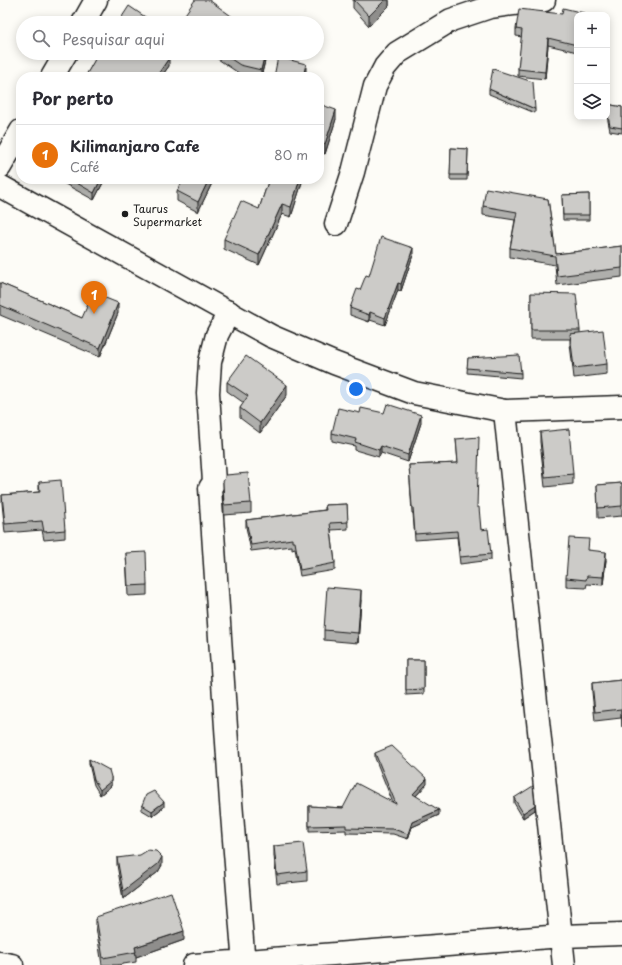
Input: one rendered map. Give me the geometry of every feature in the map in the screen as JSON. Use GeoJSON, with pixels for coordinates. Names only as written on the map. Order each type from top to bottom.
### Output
{"type":"FeatureCollection","features":[{"type":"Feature","properties":{"kind":"street"},"geometry":{"type":"LineString","coordinates":[[87,16],[96,0]]}},
{"type":"Feature","properties":{"kind":"street"},"geometry":{"type":"LineString","coordinates":[[336,224],[352,172],[375,86],[385,67],[398,53],[451,20],[490,7],[544,0]]}},
{"type":"Feature","properties":{"kind":"street"},"geometry":{"type":"LineString","coordinates":[[55,72],[62,60]]}},
{"type":"Feature","properties":{"kind":"street"},"geometry":{"type":"LineString","coordinates":[[0,167],[16,140]]}},
{"type":"Feature","properties":{"kind":"street"},"geometry":{"type":"LineString","coordinates":[[0,186],[271,336],[334,363],[414,394],[505,411],[622,407]]}},
{"type":"Feature","properties":{"kind":"street"},"geometry":{"type":"LineString","coordinates":[[229,312],[217,335],[210,362],[208,393],[214,482],[210,488],[231,802],[244,963]]}},
{"type":"Feature","properties":{"kind":"street"},"geometry":{"type":"LineString","coordinates":[[505,411],[564,965]]}},
{"type":"Feature","properties":{"kind":"street"},"geometry":{"type":"LineString","coordinates":[[194,965],[244,963],[562,936],[622,934]]}},
{"type":"Feature","properties":{"kind":"street"},"geometry":{"type":"LineString","coordinates":[[0,963],[12,965]]}},
{"type":"Feature","properties":{"kind":"building"},"geometry":{"type":"Polygon","coordinates":[[[195,0],[209,0],[231,16],[184,16],[195,0]]]}},
{"type":"Feature","properties":{"kind":"building"},"geometry":{"type":"Polygon","coordinates":[[[354,0],[385,0],[369,16],[354,0]]]}},
{"type":"Feature","properties":{"kind":"building"},"geometry":{"type":"Polygon","coordinates":[[[129,6],[144,16],[123,16],[129,6]]]}},
{"type":"Feature","properties":{"kind":"building"},"geometry":{"type":"Polygon","coordinates":[[[563,8],[580,12],[574,12],[574,44],[548,38],[545,72],[518,69],[522,30],[516,29],[519,9],[562,14],[563,8]]]}},
{"type":"Feature","properties":{"kind":"building"},"geometry":{"type":"Polygon","coordinates":[[[95,60],[168,60],[159,72],[88,72],[95,60]]]}},
{"type":"Feature","properties":{"kind":"building"},"geometry":{"type":"Polygon","coordinates":[[[232,60],[263,60],[261,70],[240,65],[232,60]]]}},
{"type":"Feature","properties":{"kind":"building"},"geometry":{"type":"Polygon","coordinates":[[[277,60],[290,60],[306,64],[304,72],[275,72],[277,60]]]}},
{"type":"Feature","properties":{"kind":"building"},"geometry":{"type":"Polygon","coordinates":[[[493,69],[533,82],[535,109],[489,89],[493,69]]]}},
{"type":"Feature","properties":{"kind":"building"},"geometry":{"type":"Polygon","coordinates":[[[610,105],[622,107],[622,128],[610,126],[609,120],[610,105]]]}},
{"type":"Feature","properties":{"kind":"building"},"geometry":{"type":"Polygon","coordinates":[[[324,106],[336,110],[324,144],[324,106]]]}},
{"type":"Feature","properties":{"kind":"building"},"geometry":{"type":"Polygon","coordinates":[[[451,148],[468,149],[467,175],[450,175],[451,148]]]}},
{"type":"Feature","properties":{"kind":"building"},"geometry":{"type":"Polygon","coordinates":[[[79,184],[98,184],[94,193],[79,184]]]}},
{"type":"Feature","properties":{"kind":"building"},"geometry":{"type":"Polygon","coordinates":[[[181,184],[207,184],[198,202],[177,191],[181,184]]]}},
{"type":"Feature","properties":{"kind":"building"},"geometry":{"type":"Polygon","coordinates":[[[267,184],[298,184],[291,207],[282,204],[259,255],[224,239],[241,201],[259,209],[267,184]]]}},
{"type":"Feature","properties":{"kind":"building"},"geometry":{"type":"Polygon","coordinates":[[[486,188],[548,199],[556,254],[622,246],[622,268],[557,276],[555,256],[510,248],[517,212],[483,206],[486,188]]]}},
{"type":"Feature","properties":{"kind":"building"},"geometry":{"type":"Polygon","coordinates":[[[589,194],[589,215],[563,215],[562,195],[589,194]]]}},
{"type":"Feature","properties":{"kind":"building"},"geometry":{"type":"Polygon","coordinates":[[[381,237],[413,248],[401,284],[398,283],[385,318],[370,312],[369,315],[350,308],[357,289],[360,290],[366,275],[369,276],[381,237]]]}},
{"type":"Feature","properties":{"kind":"building"},"geometry":{"type":"Polygon","coordinates":[[[0,283],[82,318],[93,293],[118,303],[100,348],[0,305],[0,283]]]}},
{"type":"Feature","properties":{"kind":"building"},"geometry":{"type":"Polygon","coordinates":[[[531,293],[576,294],[580,330],[531,330],[531,293]]]}},
{"type":"Feature","properties":{"kind":"building"},"geometry":{"type":"Polygon","coordinates":[[[603,330],[607,364],[574,368],[570,334],[603,330]]]}},
{"type":"Feature","properties":{"kind":"building"},"geometry":{"type":"Polygon","coordinates":[[[519,355],[521,373],[467,368],[468,358],[519,355]]]}},
{"type":"Feature","properties":{"kind":"building"},"geometry":{"type":"Polygon","coordinates":[[[246,356],[287,385],[260,423],[240,408],[248,396],[227,382],[246,356]]]}},
{"type":"Feature","properties":{"kind":"building"},"geometry":{"type":"Polygon","coordinates":[[[387,404],[421,415],[408,455],[381,446],[379,450],[355,442],[356,439],[332,433],[338,408],[360,413],[361,408],[384,413],[387,404]]]}},
{"type":"Feature","properties":{"kind":"building"},"geometry":{"type":"Polygon","coordinates":[[[569,429],[573,474],[545,477],[540,432],[569,429]]]}},
{"type":"Feature","properties":{"kind":"building"},"geometry":{"type":"Polygon","coordinates":[[[479,437],[477,507],[479,507],[481,530],[488,529],[491,554],[460,557],[457,531],[415,534],[409,465],[458,463],[456,439],[479,437]]]}},
{"type":"Feature","properties":{"kind":"building"},"geometry":{"type":"Polygon","coordinates":[[[248,473],[251,503],[224,505],[223,482],[226,475],[248,473]]]}},
{"type":"Feature","properties":{"kind":"building"},"geometry":{"type":"Polygon","coordinates":[[[61,480],[65,530],[44,532],[42,521],[5,524],[2,495],[40,492],[39,482],[61,480]]]}},
{"type":"Feature","properties":{"kind":"building"},"geometry":{"type":"Polygon","coordinates":[[[622,483],[622,506],[598,508],[597,485],[622,483]]]}},
{"type":"Feature","properties":{"kind":"building"},"geometry":{"type":"Polygon","coordinates":[[[347,504],[348,522],[330,523],[335,563],[300,570],[295,542],[292,542],[292,539],[251,545],[246,520],[326,510],[325,505],[347,504]]]}},
{"type":"Feature","properties":{"kind":"building"},"geometry":{"type":"Polygon","coordinates":[[[569,538],[589,539],[588,550],[606,552],[603,577],[587,576],[586,580],[566,578],[569,538]]]}},
{"type":"Feature","properties":{"kind":"building"},"geometry":{"type":"Polygon","coordinates":[[[146,552],[147,585],[128,586],[126,553],[146,552]]]}},
{"type":"Feature","properties":{"kind":"building"},"geometry":{"type":"Polygon","coordinates":[[[327,587],[361,590],[358,633],[324,630],[327,587]]]}},
{"type":"Feature","properties":{"kind":"building"},"geometry":{"type":"Polygon","coordinates":[[[406,660],[424,660],[424,689],[406,690],[406,660]]]}},
{"type":"Feature","properties":{"kind":"building"},"geometry":{"type":"Polygon","coordinates":[[[622,680],[622,727],[621,709],[595,712],[592,683],[622,680]]]}},
{"type":"Feature","properties":{"kind":"building"},"geometry":{"type":"Polygon","coordinates":[[[392,746],[427,779],[413,794],[439,810],[412,822],[408,834],[393,829],[346,828],[346,825],[309,826],[309,806],[343,808],[356,783],[396,804],[375,753],[392,746]]]}},
{"type":"Feature","properties":{"kind":"building"},"geometry":{"type":"Polygon","coordinates":[[[89,759],[109,770],[111,781],[100,790],[94,780],[89,759]]]}},
{"type":"Feature","properties":{"kind":"building"},"geometry":{"type":"Polygon","coordinates":[[[533,786],[535,805],[523,813],[514,798],[533,786]]]}},
{"type":"Feature","properties":{"kind":"building"},"geometry":{"type":"Polygon","coordinates":[[[154,791],[164,802],[152,811],[142,805],[146,795],[154,791]]]}},
{"type":"Feature","properties":{"kind":"building"},"geometry":{"type":"Polygon","coordinates":[[[303,843],[307,871],[277,875],[274,846],[303,843]]]}},
{"type":"Feature","properties":{"kind":"building"},"geometry":{"type":"Polygon","coordinates":[[[148,850],[156,851],[162,857],[158,864],[123,891],[117,858],[140,855],[148,850]]]}},
{"type":"Feature","properties":{"kind":"building"},"geometry":{"type":"Polygon","coordinates":[[[171,892],[184,931],[135,947],[136,952],[103,958],[96,917],[171,892]]]}},
{"type":"Feature","properties":{"kind":"place","name":"Taurus Supermarket"},"geometry":{"type":"Point","coordinates":[125,214]}},
{"type":"Feature","properties":{"kind":"place","name":"Kilimanjaro Cafe"},"geometry":{"type":"Point","coordinates":[94,314]}}]}
